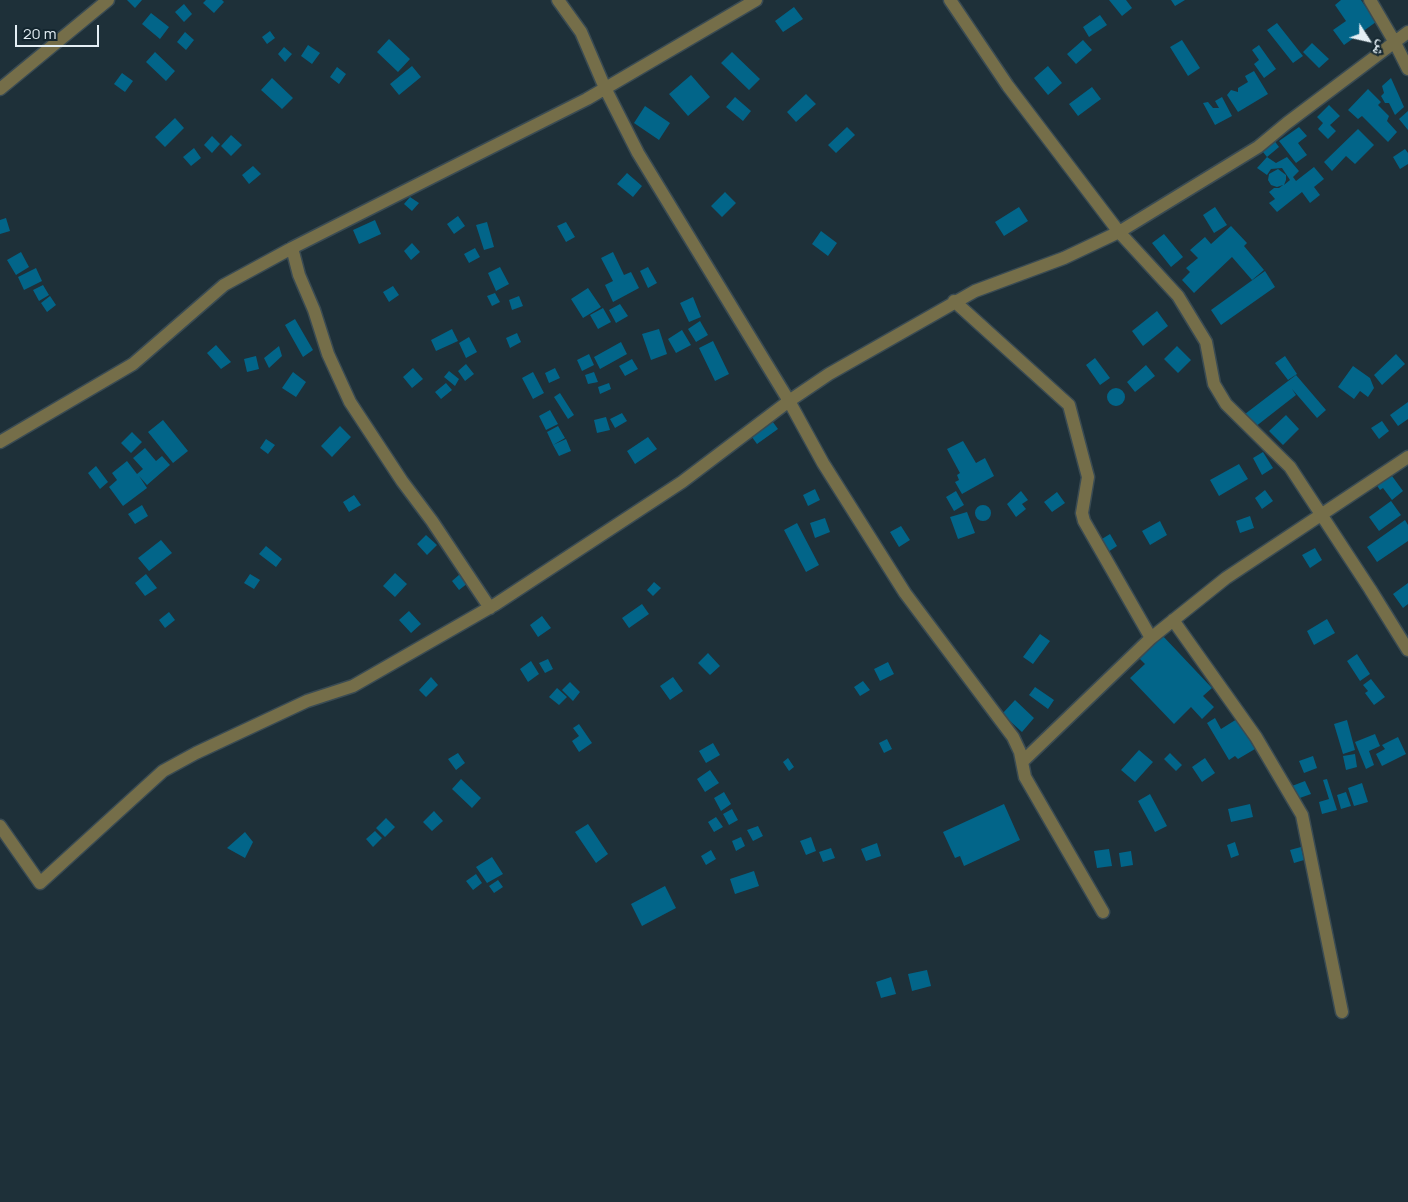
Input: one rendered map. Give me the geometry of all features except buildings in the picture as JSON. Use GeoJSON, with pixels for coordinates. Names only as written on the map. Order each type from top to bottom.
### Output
{"type":"FeatureCollection","features":[{"type":"Feature","properties":{"kind":"street"},"geometry":{"type":"LineString","coordinates":[[0,89],[108,0]]}},
{"type":"Feature","properties":{"kind":"street"},"geometry":{"type":"LineString","coordinates":[[558,0],[581,32],[605,88],[638,153],[789,401],[823,463],[900,585],[1013,738],[1020,752],[1024,777],[1102,912]]}},
{"type":"Feature","properties":{"kind":"street"},"geometry":{"type":"LineString","coordinates":[[0,442],[133,364],[224,285],[292,248],[587,99],[756,0]]}},
{"type":"Feature","properties":{"kind":"street"},"geometry":{"type":"LineString","coordinates":[[950,0],[1008,86],[1119,232],[1178,296],[1206,342],[1214,384],[1226,404],[1290,467],[1319,515],[1370,589],[1408,650]]}},
{"type":"Feature","properties":{"kind":"street"},"geometry":{"type":"LineString","coordinates":[[1370,0],[1394,41],[1408,70]]}},
{"type":"Feature","properties":{"kind":"street"},"geometry":{"type":"LineString","coordinates":[[0,826],[40,884],[163,771],[307,701],[353,686],[490,608],[682,482],[789,401],[829,374],[954,301],[975,291],[1064,258],[1119,232],[1258,147],[1408,32]]}},
{"type":"Feature","properties":{"kind":"street"},"geometry":{"type":"LineString","coordinates":[[292,248],[328,354],[350,402],[490,608]]}},
{"type":"Feature","properties":{"kind":"street"},"geometry":{"type":"LineString","coordinates":[[954,301],[1069,405],[1088,477],[1082,513],[1084,521],[1150,638]]}},
{"type":"Feature","properties":{"kind":"street"},"geometry":{"type":"LineString","coordinates":[[1022,762],[1150,638],[1226,578],[1408,457]]}},
{"type":"Feature","properties":{"kind":"street"},"geometry":{"type":"LineString","coordinates":[[1173,620],[1256,737],[1302,815],[1342,1012]]}}]}
